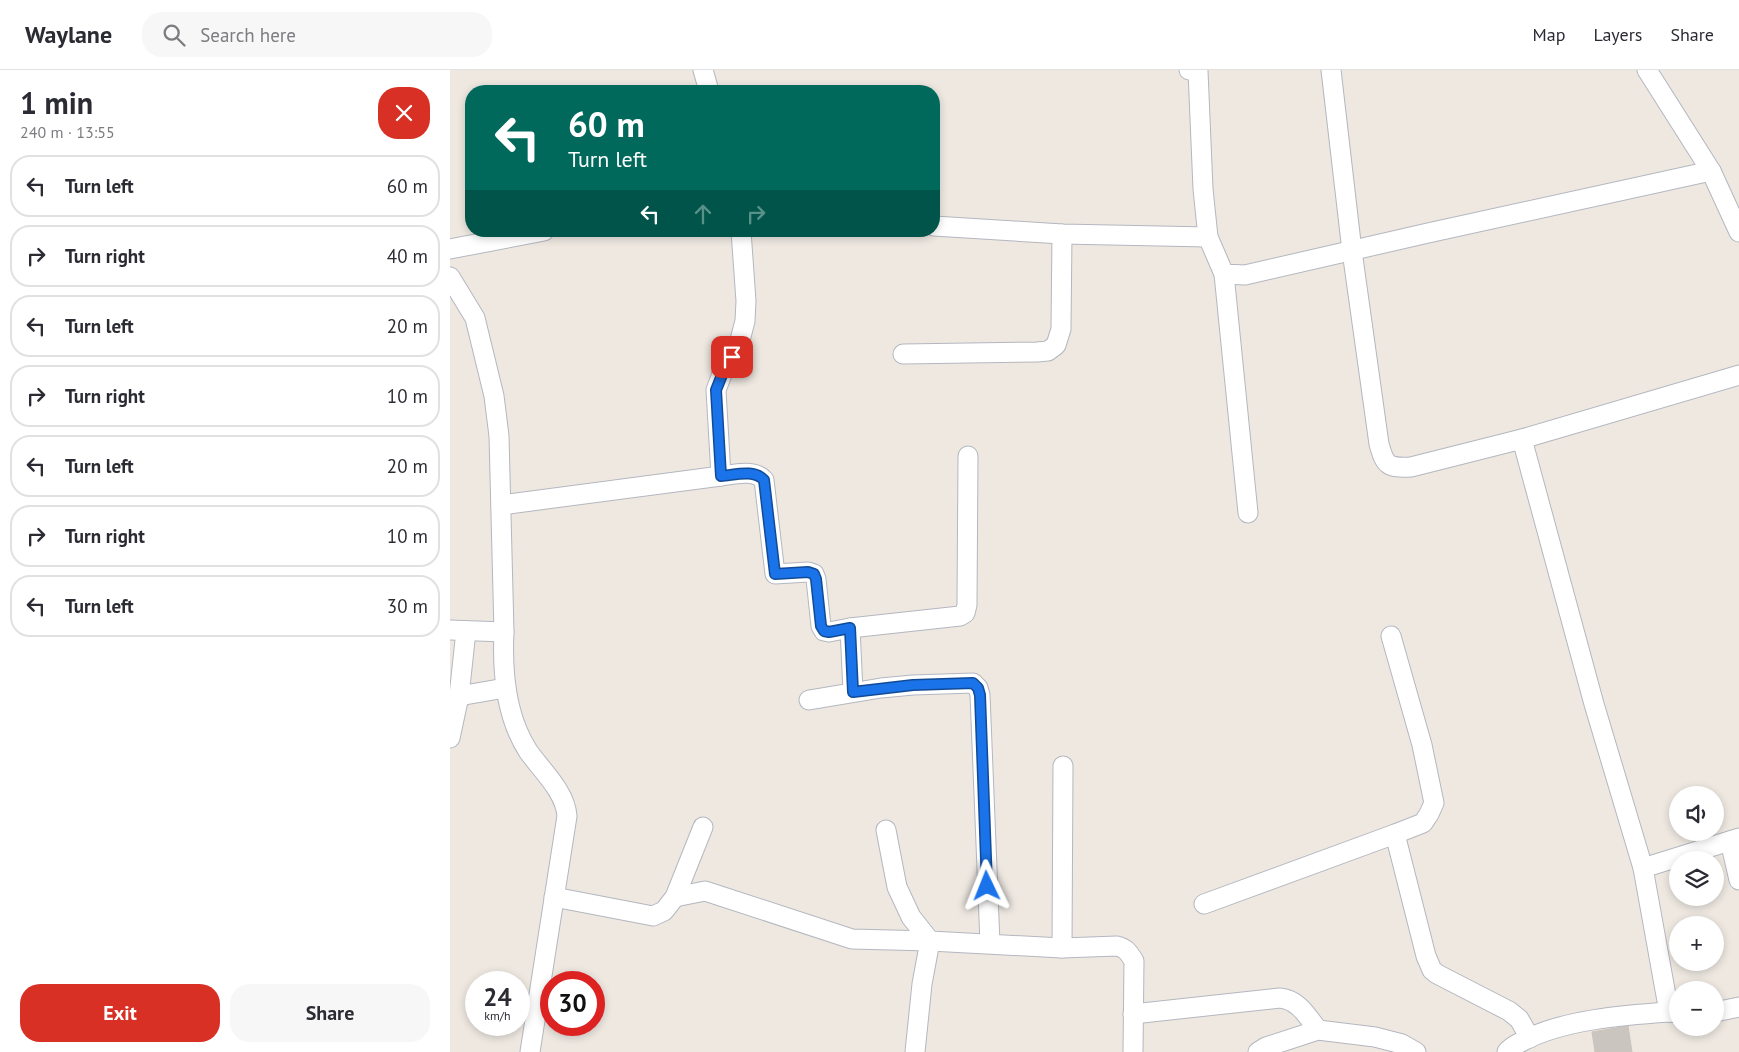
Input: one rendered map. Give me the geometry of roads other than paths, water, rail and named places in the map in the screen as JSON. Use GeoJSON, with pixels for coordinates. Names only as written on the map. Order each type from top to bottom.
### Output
{"type":"FeatureCollection","features":[{"type":"Feature","properties":{"kind":"street"},"geometry":{"type":"LineString","coordinates":[[703,70],[707,85]]}},
{"type":"Feature","properties":{"kind":"street"},"geometry":{"type":"LineString","coordinates":[[1189,70],[1198,70],[1203,189],[1208,238],[1224,274],[1248,513]]}},
{"type":"Feature","properties":{"kind":"street"},"geometry":{"type":"LineString","coordinates":[[1330,70],[1378,444],[1383,458],[1390,466],[1397,468],[1411,467],[1522,439],[1739,375]]}},
{"type":"Feature","properties":{"kind":"street"},"geometry":{"type":"LineString","coordinates":[[1647,70],[1711,171],[1739,232]]}},
{"type":"Feature","properties":{"kind":"street"},"geometry":{"type":"LineString","coordinates":[[1224,274],[1245,275],[1711,171]]}},
{"type":"Feature","properties":{"kind":"street"},"geometry":{"type":"LineString","coordinates":[[940,226],[1062,234],[1208,238]]}},
{"type":"Feature","properties":{"kind":"street"},"geometry":{"type":"LineString","coordinates":[[903,354],[1037,352],[1048,351],[1056,345],[1061,329],[1062,234]]}},
{"type":"Feature","properties":{"kind":"street"},"geometry":{"type":"LineString","coordinates":[[450,249],[513,237]]}},
{"type":"Feature","properties":{"kind":"street"},"geometry":{"type":"LineString","coordinates":[[721,476],[716,390],[724,370],[739,344],[745,321],[746,301],[741,237]]}},
{"type":"Feature","properties":{"kind":"street"},"geometry":{"type":"LineString","coordinates":[[450,277],[475,318],[490,379],[499,436],[504,632],[502,659],[505,688],[519,735],[566,805],[567,816],[530,1052]]}},
{"type":"Feature","properties":{"kind":"street"},"geometry":{"type":"LineString","coordinates":[[1522,439],[1594,704],[1643,868],[1669,993]]}},
{"type":"Feature","properties":{"kind":"street"},"geometry":{"type":"LineString","coordinates":[[501,505],[721,476],[753,473],[760,475],[764,480],[775,574],[808,572],[814,574],[821,626],[824,631],[829,632],[960,616],[965,613],[967,605],[968,456]]}},
{"type":"Feature","properties":{"kind":"street"},"geometry":{"type":"LineString","coordinates":[[850,628],[853,692]]}},
{"type":"Feature","properties":{"kind":"street"},"geometry":{"type":"LineString","coordinates":[[450,738],[459,696],[458,630],[504,632]]}},
{"type":"Feature","properties":{"kind":"street"},"geometry":{"type":"LineString","coordinates":[[1204,904],[1423,823],[1434,803],[1422,745],[1391,636]]}},
{"type":"Feature","properties":{"kind":"street"},"geometry":{"type":"LineString","coordinates":[[809,700],[853,692],[913,685],[973,683],[978,688],[980,695],[990,943]]}},
{"type":"Feature","properties":{"kind":"street"},"geometry":{"type":"LineString","coordinates":[[459,696],[505,688]]}},
{"type":"Feature","properties":{"kind":"street"},"geometry":{"type":"LineString","coordinates":[[1062,948],[1063,766]]}},
{"type":"Feature","properties":{"kind":"street"},"geometry":{"type":"LineString","coordinates":[[554,897],[653,916],[664,912],[675,896],[703,827]]}},
{"type":"Feature","properties":{"kind":"street"},"geometry":{"type":"LineString","coordinates":[[886,830],[898,887],[910,917],[930,941]]}},
{"type":"Feature","properties":{"kind":"street"},"geometry":{"type":"LineString","coordinates":[[1395,834],[1426,956],[1432,970],[1509,1011],[1519,1019],[1530,1038]]}},
{"type":"Feature","properties":{"kind":"street"},"geometry":{"type":"LineString","coordinates":[[1643,868],[1734,840],[1739,880]]}},
{"type":"Feature","properties":{"kind":"street"},"geometry":{"type":"LineString","coordinates":[[675,896],[705,891],[852,939],[990,943],[1062,948],[1117,946],[1124,948],[1129,952],[1134,961],[1132,1052]]}},
{"type":"Feature","properties":{"kind":"street"},"geometry":{"type":"LineString","coordinates":[[915,1052],[922,984],[930,941]]}},
{"type":"Feature","properties":{"kind":"street"},"geometry":{"type":"LineString","coordinates":[[1133,1014],[1280,998],[1290,999],[1297,1004],[1318,1030]]}},
{"type":"Feature","properties":{"kind":"street"},"geometry":{"type":"LineString","coordinates":[[1724,1010],[1739,1007]]}},
{"type":"Feature","properties":{"kind":"street"},"geometry":{"type":"LineString","coordinates":[[1507,1052],[1509,1049],[1548,1030],[1610,1018],[1669,1012]]}},
{"type":"Feature","properties":{"kind":"street"},"geometry":{"type":"LineString","coordinates":[[1258,1052],[1266,1047],[1318,1030],[1375,1037],[1402,1044],[1416,1052]]}}]}
